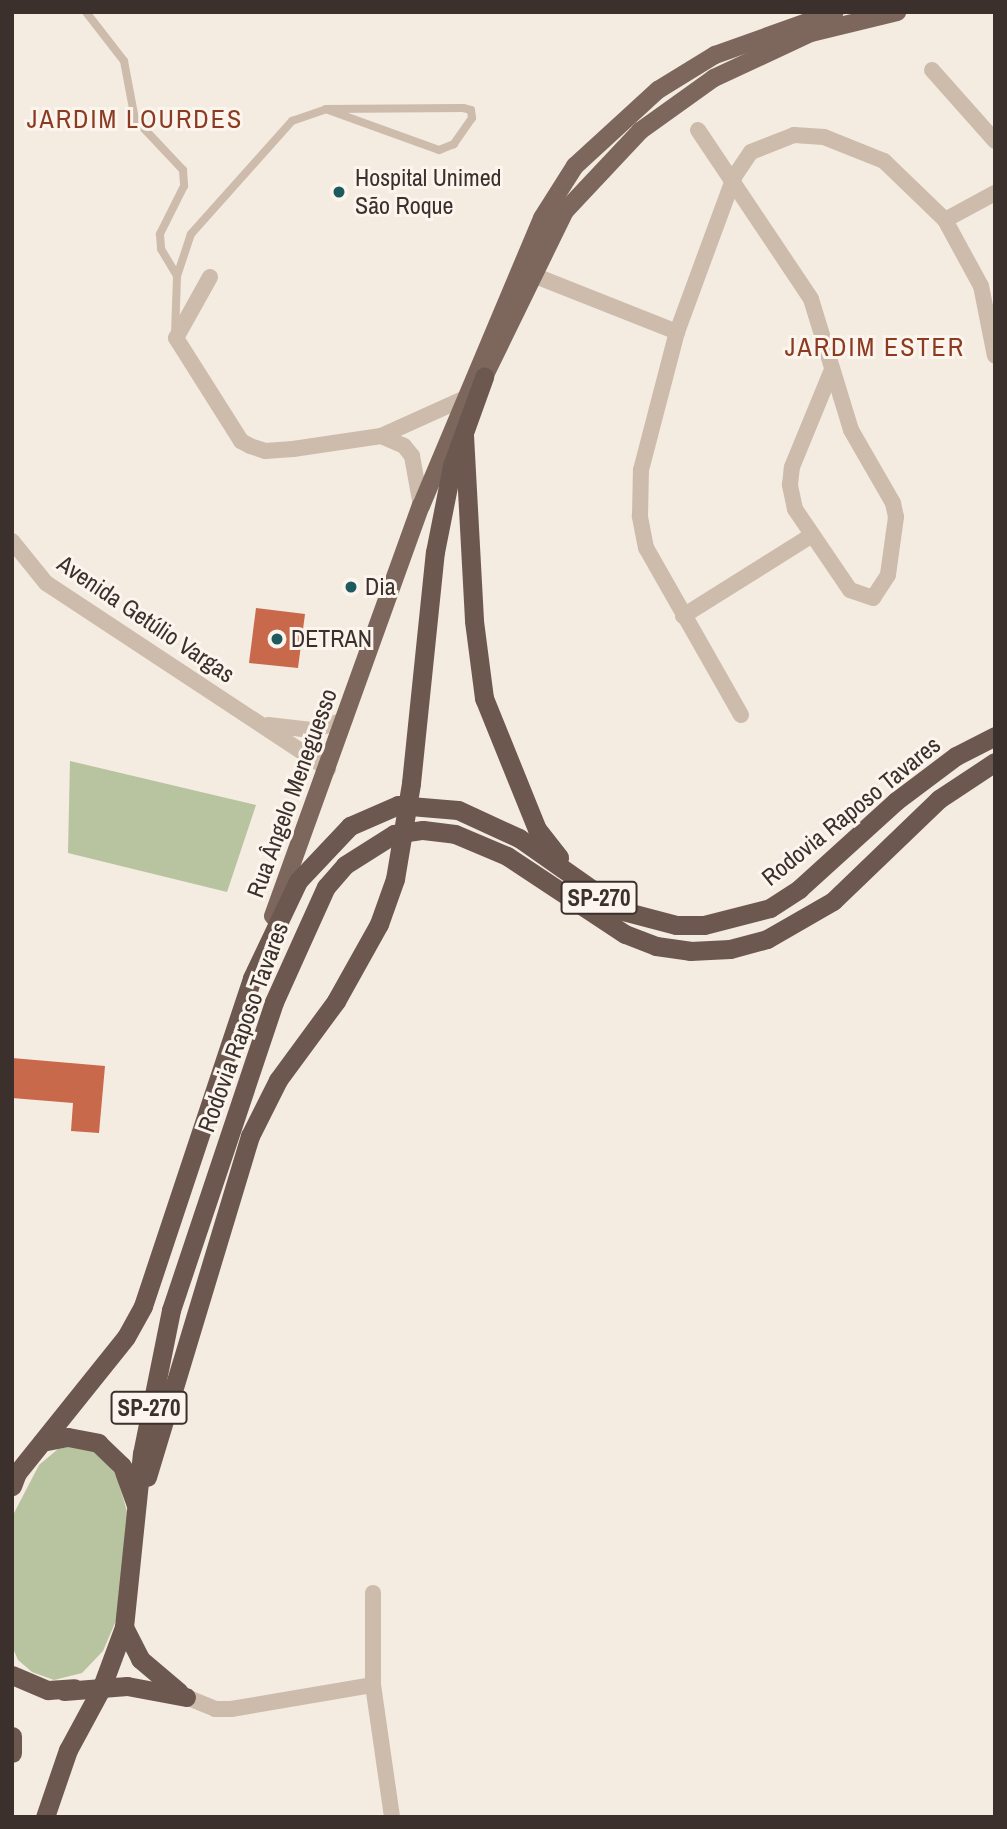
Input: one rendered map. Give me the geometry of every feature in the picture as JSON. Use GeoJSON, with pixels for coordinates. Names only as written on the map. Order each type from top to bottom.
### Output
{"type":"FeatureCollection","features":[{"type":"Feature","properties":{"kind":"highway"},"geometry":{"type":"LineString","coordinates":[[139,1502],[170,1409],[254,1125],[278,1080],[358,969],[391,890],[411,783],[435,552],[452,466],[484,377]]}},
{"type":"Feature","properties":{"kind":"highway"},"geometry":{"type":"LineString","coordinates":[[464,435],[474,621],[484,698],[537,829],[577,881]]}},
{"type":"Feature","properties":{"kind":"highway","name":"Rodovia Raposo Tavares"},"geometry":{"type":"LineString","coordinates":[[14,1478],[126,1338],[143,1306],[252,978],[282,909],[313,863],[349,825],[398,805],[437,806],[486,820],[614,906],[648,920],[704,925],[740,919],[770,908],[800,889],[896,801],[956,756],[995,736]]}},
{"type":"Feature","properties":{"kind":"highway","name":"Rodovia Raposo Tavares"},"geometry":{"type":"LineString","coordinates":[[46,1817],[68,1750],[101,1689],[124,1628],[152,1390],[171,1310],[279,990],[326,887],[345,865],[394,834],[423,830],[455,834],[507,856],[625,934],[656,946],[690,951],[730,949],[767,939],[833,901],[939,799],[995,762]]}},
{"type":"Feature","properties":{"kind":"highway"},"geometry":{"type":"LineString","coordinates":[[42,1442],[89,1439],[110,1451],[122,1466],[139,1502]]}},
{"type":"Feature","properties":{"kind":"highway"},"geometry":{"type":"LineString","coordinates":[[124,1628],[140,1659],[186,1697]]}},
{"type":"Feature","properties":{"kind":"highway"},"geometry":{"type":"LineString","coordinates":[[64,1691],[112,1663]]}},
{"type":"Feature","properties":{"kind":"highway"},"geometry":{"type":"LineString","coordinates":[[12,1675],[64,1691],[147,1688],[186,1697]]}},
{"type":"Feature","properties":{"kind":"highway"},"geometry":{"type":"LineString","coordinates":[[12,1736],[12,1753]]}},
{"type":"Feature","properties":{"kind":"main road"},"geometry":{"type":"LineString","coordinates":[[484,377],[542,218],[575,166],[658,90],[715,55],[835,12]]}},
{"type":"Feature","properties":{"kind":"main road"},"geometry":{"type":"LineString","coordinates":[[524,272],[565,211],[600,171],[640,131],[714,78],[811,33],[897,12]]}},
{"type":"Feature","properties":{"kind":"main road","name":"Rua Ângelo Meneguesso"},"geometry":{"type":"LineString","coordinates":[[252,978],[421,506],[485,345],[524,272]]}},
{"type":"Feature","properties":{"kind":"street"},"geometry":{"type":"LineString","coordinates":[[932,71],[995,141]]}},
{"type":"Feature","properties":{"kind":"street"},"geometry":{"type":"LineString","coordinates":[[698,130],[734,177],[811,299],[831,372],[851,430],[895,510],[888,575],[879,592],[873,597],[850,590],[795,509],[790,485],[792,467],[831,372]]}},
{"type":"Feature","properties":{"kind":"street"},"geometry":{"type":"LineString","coordinates":[[741,715],[646,548],[640,516],[641,470],[677,332],[734,177],[751,152],[773,140],[794,135],[824,136],[884,161],[944,220],[981,286],[995,356]]}},
{"type":"Feature","properties":{"kind":"street"},"geometry":{"type":"LineString","coordinates":[[944,220],[995,193]]}},
{"type":"Feature","properties":{"kind":"street"},"geometry":{"type":"LineString","coordinates":[[524,272],[677,332]]}},
{"type":"Feature","properties":{"kind":"street"},"geometry":{"type":"LineString","coordinates":[[210,277],[176,338],[241,441],[250,446],[265,451],[293,449],[381,436],[463,399]]}},
{"type":"Feature","properties":{"kind":"street"},"geometry":{"type":"LineString","coordinates":[[381,436],[404,446],[412,456],[421,506]]}},
{"type":"Feature","properties":{"kind":"street"},"geometry":{"type":"LineString","coordinates":[[683,616],[812,535]]}},
{"type":"Feature","properties":{"kind":"street","name":"Avenida Getúlio Vargas"},"geometry":{"type":"LineString","coordinates":[[12,541],[46,583],[328,769]]}},
{"type":"Feature","properties":{"kind":"street","name":"Avenida Getúlio Vargas"},"geometry":{"type":"LineString","coordinates":[[262,724],[312,730],[345,720]]}},
{"type":"Feature","properties":{"kind":"street"},"geometry":{"type":"LineString","coordinates":[[373,1593],[373,1685],[392,1817]]}},
{"type":"Feature","properties":{"kind":"street"},"geometry":{"type":"LineString","coordinates":[[186,1697],[215,1709],[231,1709],[373,1685]]}},
{"type":"Feature","properties":{"kind":"lane"},"geometry":{"type":"LineString","coordinates":[[86,12],[124,61],[135,118],[183,170],[184,186],[160,234],[160,249],[177,276]]}},
{"type":"Feature","properties":{"kind":"lane"},"geometry":{"type":"LineString","coordinates":[[176,338],[177,276],[191,234],[292,121],[326,109],[463,108],[472,113],[454,144],[439,150],[326,109]]}},
{"type":"Feature","properties":{"kind":"green space"},"geometry":{"type":"Polygon","coordinates":[[[70,761],[256,805],[227,892],[68,853],[70,761]]]}},
{"type":"Feature","properties":{"kind":"green space"},"geometry":{"type":"Polygon","coordinates":[[[82,1444],[101,1452],[117,1477],[128,1515],[118,1616],[103,1651],[82,1673],[54,1680],[32,1672],[18,1660],[12,1646],[12,1517],[39,1465],[58,1449],[82,1444]]]}},
{"type":"Feature","properties":{"kind":"building","name":"DETRAN"},"geometry":{"type":"Polygon","coordinates":[[[256,608],[305,614],[298,668],[249,663],[256,608]]]}},
{"type":"Feature","properties":{"kind":"building"},"geometry":{"type":"Polygon","coordinates":[[[12,1058],[105,1066],[99,1133],[71,1131],[73,1103],[12,1098],[12,1058]]]}},
{"type":"Feature","properties":{"kind":"place","name":"Hospital Unimed São Roque"},"geometry":{"type":"Point","coordinates":[339,192]}},
{"type":"Feature","properties":{"kind":"place","name":"Dia"},"geometry":{"type":"Point","coordinates":[351,587]}},
{"type":"Feature","properties":{"kind":"place","name":"DETRAN"},"geometry":{"type":"Point","coordinates":[277,639]}},
{"type":"Feature","properties":{"kind":"district","name":"JARDIM LOURDES"},"geometry":{"type":"Point","coordinates":[135,119]}},
{"type":"Feature","properties":{"kind":"district","name":"JARDIM ESTER"},"geometry":{"type":"Point","coordinates":[875,347]}}]}
